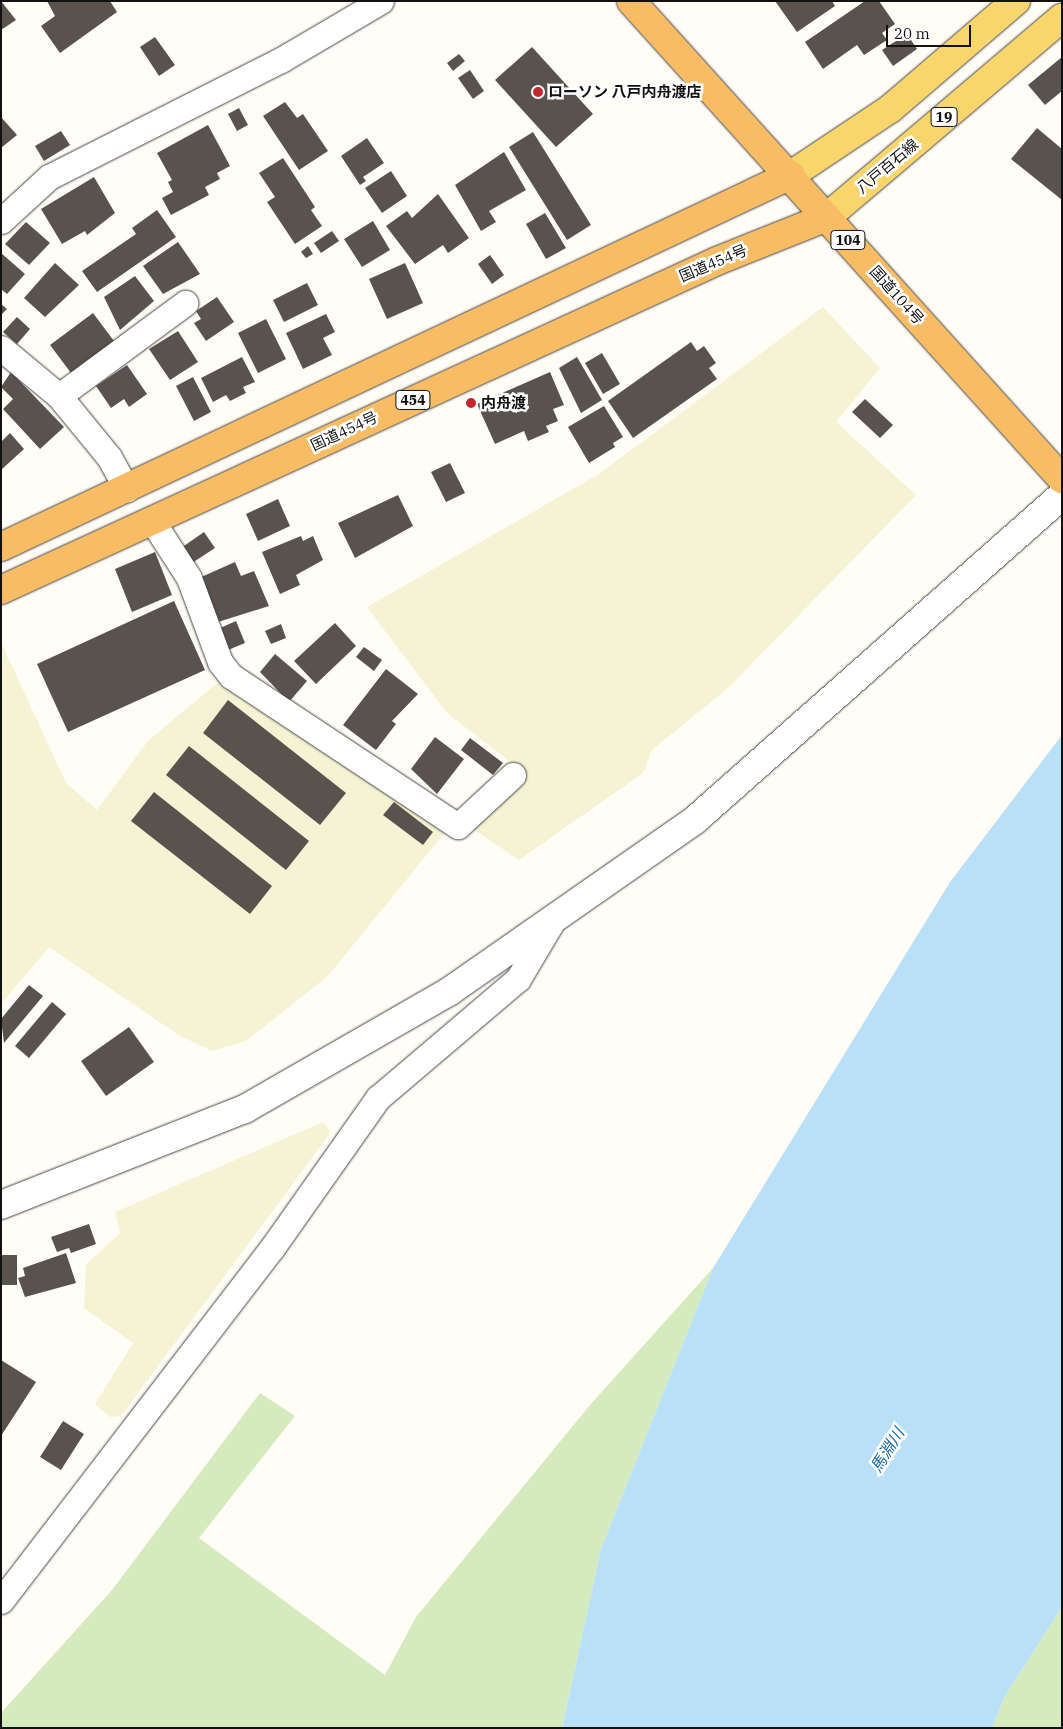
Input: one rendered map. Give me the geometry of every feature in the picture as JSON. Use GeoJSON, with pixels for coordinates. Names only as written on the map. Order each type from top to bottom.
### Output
{"type":"FeatureCollection","features":[{"type":"Feature","properties":{"kind":"highway","name":"国道104号"},"geometry":{"type":"LineString","coordinates":[[631,1],[792,175],[827,217],[1062,480]]}},
{"type":"Feature","properties":{"kind":"highway","name":"454"},"geometry":{"type":"LineString","coordinates":[[1,547],[792,175]]}},
{"type":"Feature","properties":{"kind":"highway","name":"国道454号"},"geometry":{"type":"LineString","coordinates":[[1,590],[151,519],[717,261],[827,217]]}},
{"type":"Feature","properties":{"kind":"main road"},"geometry":{"type":"LineString","coordinates":[[792,175],[890,109],[1016,1]]}},
{"type":"Feature","properties":{"kind":"main road","name":"八戸百石線"},"geometry":{"type":"LineString","coordinates":[[827,217],[1062,18]]}},
{"type":"Feature","properties":{"kind":"street"},"geometry":{"type":"LineString","coordinates":[[3,215],[49,177],[281,60],[381,1]]}},
{"type":"Feature","properties":{"kind":"street"},"geometry":{"type":"LineString","coordinates":[[59,396],[185,303]]}},
{"type":"Feature","properties":{"kind":"street"},"geometry":{"type":"LineString","coordinates":[[1,348],[59,396],[108,457],[127,489]]}},
{"type":"Feature","properties":{"kind":"street"},"geometry":{"type":"LineString","coordinates":[[1,1206],[245,1108],[450,991],[696,820],[1062,495]]}},
{"type":"Feature","properties":{"kind":"street"},"geometry":{"type":"LineString","coordinates":[[151,519],[189,578],[220,662],[232,676],[458,826],[513,775]]}},
{"type":"Feature","properties":{"kind":"street"},"geometry":{"type":"LineString","coordinates":[[1,1601],[272,1248],[378,1098],[518,979],[555,917]]}},
{"type":"Feature","properties":{"kind":"shaded area"},"geometry":{"type":"Polygon","coordinates":[[[823,307],[880,368],[836,422],[916,495],[728,688],[652,750],[643,773],[519,860],[473,829],[526,774],[447,713],[367,607],[599,474],[823,307]]]}},
{"type":"Feature","properties":{"kind":"shaded area"},"geometry":{"type":"Polygon","coordinates":[[[1,642],[66,783],[97,810],[148,741],[217,683],[446,831],[328,976],[246,1041],[212,1051],[180,1036],[49,947],[1,1004],[1,642]]]}},
{"type":"Feature","properties":{"kind":"shaded area"},"geometry":{"type":"Polygon","coordinates":[[[323,1122],[331,1132],[121,1416],[110,1417],[95,1404],[133,1343],[84,1308],[86,1265],[120,1233],[115,1212],[323,1122]]]}},
{"type":"Feature","properties":{"kind":"green space"},"geometry":{"type":"Polygon","coordinates":[[[713,1268],[601,1549],[562,1728],[1,1728],[1,1713],[112,1590],[260,1393],[295,1416],[199,1538],[385,1675],[416,1617],[590,1405],[713,1268]]]}},
{"type":"Feature","properties":{"kind":"green space"},"geometry":{"type":"Polygon","coordinates":[[[1062,1607],[1062,1728],[992,1728],[1005,1696],[1062,1607]]]}},
{"type":"Feature","properties":{"kind":"water","name":"馬淵川"},"geometry":{"type":"Polygon","coordinates":[[[1062,735],[1062,1607],[1005,1696],[992,1728],[562,1728],[601,1549],[713,1268],[950,882],[1062,735]]]}},
{"type":"Feature","properties":{"kind":"building"},"geometry":{"type":"Polygon","coordinates":[[[1,1],[16,20],[1,30],[1,1]]]}},
{"type":"Feature","properties":{"kind":"building"},"geometry":{"type":"Polygon","coordinates":[[[47,1],[110,1],[117,12],[60,53],[41,26],[55,16],[47,1]]]}},
{"type":"Feature","properties":{"kind":"building"},"geometry":{"type":"Polygon","coordinates":[[[775,1],[832,1],[835,6],[797,32],[775,1]]]}},
{"type":"Feature","properties":{"kind":"building"},"geometry":{"type":"Polygon","coordinates":[[[865,1],[879,1],[895,24],[882,33],[887,40],[864,55],[857,45],[823,69],[805,42],[865,1]]]}},
{"type":"Feature","properties":{"kind":"building"},"geometry":{"type":"Polygon","coordinates":[[[907,34],[917,49],[893,66],[882,50],[907,34]]]}},
{"type":"Feature","properties":{"kind":"building"},"geometry":{"type":"Polygon","coordinates":[[[155,37],[175,65],[159,76],[140,47],[155,37]]]}},
{"type":"Feature","properties":{"kind":"building"},"geometry":{"type":"Polygon","coordinates":[[[532,47],[593,114],[556,147],[495,80],[532,47]]]}},
{"type":"Feature","properties":{"kind":"building"},"geometry":{"type":"Polygon","coordinates":[[[459,54],[465,61],[453,71],[447,63],[459,54]]]}},
{"type":"Feature","properties":{"kind":"building"},"geometry":{"type":"Polygon","coordinates":[[[1062,57],[1062,91],[1045,105],[1028,85],[1062,57]]]}},
{"type":"Feature","properties":{"kind":"building"},"geometry":{"type":"Polygon","coordinates":[[[470,70],[484,91],[473,99],[458,78],[470,70]]]}},
{"type":"Feature","properties":{"kind":"building"},"geometry":{"type":"Polygon","coordinates":[[[285,102],[297,118],[303,114],[328,151],[299,170],[263,116],[285,102]]]}},
{"type":"Feature","properties":{"kind":"building"},"geometry":{"type":"Polygon","coordinates":[[[239,108],[248,125],[237,131],[228,114],[239,108]]]}},
{"type":"Feature","properties":{"kind":"building"},"geometry":{"type":"Polygon","coordinates":[[[1,117],[17,135],[1,148],[1,117]]]}},
{"type":"Feature","properties":{"kind":"building"},"geometry":{"type":"Polygon","coordinates":[[[208,125],[230,166],[217,173],[220,179],[205,187],[209,195],[171,215],[162,198],[173,192],[168,182],[172,180],[157,153],[208,125]]]}},
{"type":"Feature","properties":{"kind":"building"},"geometry":{"type":"Polygon","coordinates":[[[1037,128],[1062,149],[1062,200],[1011,159],[1037,128]]]}},
{"type":"Feature","properties":{"kind":"building"},"geometry":{"type":"Polygon","coordinates":[[[61,131],[70,145],[44,161],[35,146],[61,131]]]}},
{"type":"Feature","properties":{"kind":"building"},"geometry":{"type":"Polygon","coordinates":[[[533,132],[591,225],[567,240],[509,147],[533,132]]]}},
{"type":"Feature","properties":{"kind":"building"},"geometry":{"type":"Polygon","coordinates":[[[367,138],[384,163],[363,177],[366,181],[360,185],[341,156],[367,138]]]}},
{"type":"Feature","properties":{"kind":"building"},"geometry":{"type":"Polygon","coordinates":[[[504,152],[526,190],[489,211],[496,222],[481,231],[455,185],[504,152]]]}},
{"type":"Feature","properties":{"kind":"building"},"geometry":{"type":"Polygon","coordinates":[[[283,158],[315,207],[311,210],[322,226],[295,244],[267,202],[275,197],[259,173],[283,158]]]}},
{"type":"Feature","properties":{"kind":"building"},"geometry":{"type":"Polygon","coordinates":[[[391,171],[407,196],[382,213],[365,188],[391,171]]]}},
{"type":"Feature","properties":{"kind":"building"},"geometry":{"type":"Polygon","coordinates":[[[94,177],[115,213],[87,235],[85,231],[62,244],[41,209],[94,177]]]}},
{"type":"Feature","properties":{"kind":"building"},"geometry":{"type":"Polygon","coordinates":[[[438,194],[469,238],[448,253],[443,245],[415,264],[386,226],[407,211],[412,218],[438,194]]]}},
{"type":"Feature","properties":{"kind":"building"},"geometry":{"type":"Polygon","coordinates":[[[157,210],[176,237],[97,292],[82,271],[136,234],[132,228],[157,210]]]}},
{"type":"Feature","properties":{"kind":"building"},"geometry":{"type":"Polygon","coordinates":[[[545,213],[566,248],[546,259],[526,224],[545,213]]]}},
{"type":"Feature","properties":{"kind":"building"},"geometry":{"type":"Polygon","coordinates":[[[373,221],[390,250],[362,267],[344,239],[373,221]]]}},
{"type":"Feature","properties":{"kind":"building"},"geometry":{"type":"Polygon","coordinates":[[[26,222],[50,243],[29,265],[5,244],[26,222]]]}},
{"type":"Feature","properties":{"kind":"building"},"geometry":{"type":"Polygon","coordinates":[[[332,231],[339,241],[321,253],[314,243],[332,231]]]}},
{"type":"Feature","properties":{"kind":"building"},"geometry":{"type":"Polygon","coordinates":[[[178,242],[200,274],[163,294],[143,266],[178,242]]]}},
{"type":"Feature","properties":{"kind":"building"},"geometry":{"type":"Polygon","coordinates":[[[308,246],[313,254],[306,258],[301,252],[308,246]]]}},
{"type":"Feature","properties":{"kind":"building"},"geometry":{"type":"Polygon","coordinates":[[[1,253],[25,274],[7,294],[1,289],[1,253]]]}},
{"type":"Feature","properties":{"kind":"building"},"geometry":{"type":"Polygon","coordinates":[[[490,255],[504,275],[492,284],[478,264],[490,255]]]}},
{"type":"Feature","properties":{"kind":"building"},"geometry":{"type":"Polygon","coordinates":[[[55,263],[79,285],[45,317],[24,298],[55,263]]]}},
{"type":"Feature","properties":{"kind":"building"},"geometry":{"type":"Polygon","coordinates":[[[405,263],[423,303],[387,319],[369,279],[405,263]]]}},
{"type":"Feature","properties":{"kind":"building"},"geometry":{"type":"Polygon","coordinates":[[[135,276],[154,301],[120,330],[104,297],[135,276]]]}},
{"type":"Feature","properties":{"kind":"building"},"geometry":{"type":"Polygon","coordinates":[[[307,283],[318,305],[284,322],[273,300],[307,283]]]}},
{"type":"Feature","properties":{"kind":"building"},"geometry":{"type":"Polygon","coordinates":[[[217,297],[234,322],[206,341],[194,323],[201,319],[196,311],[217,297]]]}},
{"type":"Feature","properties":{"kind":"building"},"geometry":{"type":"Polygon","coordinates":[[[1,304],[7,309],[1,315],[1,304]]]}},
{"type":"Feature","properties":{"kind":"building"},"geometry":{"type":"Polygon","coordinates":[[[93,313],[114,341],[71,373],[50,345],[93,313]]]}},
{"type":"Feature","properties":{"kind":"building"},"geometry":{"type":"Polygon","coordinates":[[[326,314],[335,332],[323,338],[332,355],[303,369],[286,333],[326,314]]]}},
{"type":"Feature","properties":{"kind":"building"},"geometry":{"type":"Polygon","coordinates":[[[17,317],[30,329],[17,344],[3,332],[17,317]]]}},
{"type":"Feature","properties":{"kind":"building"},"geometry":{"type":"Polygon","coordinates":[[[266,319],[286,359],[258,373],[238,333],[266,319]]]}},
{"type":"Feature","properties":{"kind":"building"},"geometry":{"type":"Polygon","coordinates":[[[178,331],[198,362],[170,380],[149,349],[178,331]]]}},
{"type":"Feature","properties":{"kind":"building"},"geometry":{"type":"Polygon","coordinates":[[[691,342],[697,351],[704,346],[716,363],[709,368],[717,379],[633,438],[608,401],[691,342]]]}},
{"type":"Feature","properties":{"kind":"building"},"geometry":{"type":"Polygon","coordinates":[[[602,353],[620,384],[603,394],[585,363],[602,353]]]}},
{"type":"Feature","properties":{"kind":"building"},"geometry":{"type":"Polygon","coordinates":[[[242,357],[255,382],[243,387],[246,393],[230,401],[226,395],[213,402],[201,378],[242,357]]]}},
{"type":"Feature","properties":{"kind":"building"},"geometry":{"type":"Polygon","coordinates":[[[577,357],[602,400],[581,413],[559,368],[577,357]]]}},
{"type":"Feature","properties":{"kind":"building"},"geometry":{"type":"Polygon","coordinates":[[[127,365],[147,394],[129,407],[124,399],[111,408],[96,386],[127,365]]]}},
{"type":"Feature","properties":{"kind":"building"},"geometry":{"type":"Polygon","coordinates":[[[11,372],[64,427],[40,449],[3,409],[13,399],[1,387],[11,372]]]}},
{"type":"Feature","properties":{"kind":"building"},"geometry":{"type":"Polygon","coordinates":[[[550,372],[564,405],[553,409],[558,421],[546,426],[549,432],[528,441],[524,431],[495,444],[477,404],[550,372]]]}},
{"type":"Feature","properties":{"kind":"building"},"geometry":{"type":"Polygon","coordinates":[[[193,377],[211,412],[194,421],[176,386],[193,377]]]}},
{"type":"Feature","properties":{"kind":"building"},"geometry":{"type":"Polygon","coordinates":[[[865,399],[893,425],[880,438],[852,412],[865,399]]]}},
{"type":"Feature","properties":{"kind":"building"},"geometry":{"type":"Polygon","coordinates":[[[604,406],[623,437],[613,443],[615,447],[589,463],[568,427],[604,406]]]}},
{"type":"Feature","properties":{"kind":"building"},"geometry":{"type":"Polygon","coordinates":[[[10,433],[24,449],[1,470],[1,442],[10,433]]]}},
{"type":"Feature","properties":{"kind":"building"},"geometry":{"type":"Polygon","coordinates":[[[450,463],[465,493],[446,502],[431,472],[450,463]]]}},
{"type":"Feature","properties":{"kind":"building"},"geometry":{"type":"Polygon","coordinates":[[[398,495],[413,526],[355,558],[338,523],[398,495]]]}},
{"type":"Feature","properties":{"kind":"building"},"geometry":{"type":"Polygon","coordinates":[[[278,499],[290,526],[258,541],[246,514],[278,499]]]}},
{"type":"Feature","properties":{"kind":"building"},"geometry":{"type":"Polygon","coordinates":[[[204,532],[215,548],[192,563],[181,548],[204,532]]]}},
{"type":"Feature","properties":{"kind":"building"},"geometry":{"type":"Polygon","coordinates":[[[301,536],[303,541],[313,536],[323,560],[296,575],[300,585],[280,594],[262,552],[301,536]]]}},
{"type":"Feature","properties":{"kind":"building"},"geometry":{"type":"Polygon","coordinates":[[[155,552],[172,595],[132,612],[115,569],[155,552]]]}},
{"type":"Feature","properties":{"kind":"building"},"geometry":{"type":"Polygon","coordinates":[[[235,562],[241,576],[254,571],[269,606],[218,622],[199,578],[235,562]]]}},
{"type":"Feature","properties":{"kind":"building"},"geometry":{"type":"Polygon","coordinates":[[[174,601],[205,670],[68,732],[37,664],[174,601]]]}},
{"type":"Feature","properties":{"kind":"building"},"geometry":{"type":"Polygon","coordinates":[[[236,621],[245,643],[228,650],[218,629],[236,621]]]}},
{"type":"Feature","properties":{"kind":"building"},"geometry":{"type":"Polygon","coordinates":[[[335,623],[356,646],[316,684],[294,661],[335,623]]]}},
{"type":"Feature","properties":{"kind":"building"},"geometry":{"type":"Polygon","coordinates":[[[281,624],[286,638],[271,644],[265,631],[281,624]]]}},
{"type":"Feature","properties":{"kind":"building"},"geometry":{"type":"Polygon","coordinates":[[[364,647],[382,660],[374,671],[356,657],[364,647]]]}},
{"type":"Feature","properties":{"kind":"building"},"geometry":{"type":"Polygon","coordinates":[[[275,654],[307,681],[289,702],[260,672],[275,654]]]}},
{"type":"Feature","properties":{"kind":"building"},"geometry":{"type":"Polygon","coordinates":[[[386,669],[418,694],[392,721],[396,724],[376,750],[343,725],[386,669]]]}},
{"type":"Feature","properties":{"kind":"building"},"geometry":{"type":"Polygon","coordinates":[[[228,700],[346,793],[320,825],[203,733],[228,700]]]}},
{"type":"Feature","properties":{"kind":"building"},"geometry":{"type":"Polygon","coordinates":[[[435,737],[464,759],[437,794],[411,769],[435,737]]]}},
{"type":"Feature","properties":{"kind":"building"},"geometry":{"type":"Polygon","coordinates":[[[470,738],[503,763],[493,775],[461,750],[470,738]]]}},
{"type":"Feature","properties":{"kind":"building"},"geometry":{"type":"Polygon","coordinates":[[[189,746],[309,841],[286,870],[166,775],[189,746]]]}},
{"type":"Feature","properties":{"kind":"building"},"geometry":{"type":"Polygon","coordinates":[[[154,792],[272,886],[250,914],[131,821],[154,792]]]}},
{"type":"Feature","properties":{"kind":"building"},"geometry":{"type":"Polygon","coordinates":[[[394,802],[433,832],[423,845],[383,815],[394,802]]]}},
{"type":"Feature","properties":{"kind":"building"},"geometry":{"type":"Polygon","coordinates":[[[29,985],[43,996],[4,1043],[1,1019],[29,985]]]}},
{"type":"Feature","properties":{"kind":"building"},"geometry":{"type":"Polygon","coordinates":[[[52,1002],[66,1014],[29,1058],[15,1046],[52,1002]]]}},
{"type":"Feature","properties":{"kind":"building"},"geometry":{"type":"Polygon","coordinates":[[[129,1027],[154,1062],[106,1096],[81,1061],[129,1027]]]}},
{"type":"Feature","properties":{"kind":"building"},"geometry":{"type":"Polygon","coordinates":[[[89,1224],[96,1244],[71,1253],[69,1248],[57,1252],[51,1237],[89,1224]]]}},
{"type":"Feature","properties":{"kind":"building"},"geometry":{"type":"Polygon","coordinates":[[[66,1253],[76,1283],[25,1297],[18,1278],[25,1276],[23,1268],[66,1253]]]}},
{"type":"Feature","properties":{"kind":"building"},"geometry":{"type":"Polygon","coordinates":[[[1,1255],[17,1255],[17,1285],[1,1285],[1,1255]]]}},
{"type":"Feature","properties":{"kind":"building"},"geometry":{"type":"Polygon","coordinates":[[[1,1360],[36,1382],[1,1436],[1,1360]]]}},
{"type":"Feature","properties":{"kind":"building"},"geometry":{"type":"Polygon","coordinates":[[[63,1421],[84,1434],[61,1470],[40,1457],[63,1421]]]}},
{"type":"Feature","properties":{"kind":"place","name":"ローソン 八戸内舟渡店"},"geometry":{"type":"Point","coordinates":[538,92]}},
{"type":"Feature","properties":{"kind":"place","name":"内舟渡"},"geometry":{"type":"Point","coordinates":[471,403]}}]}
